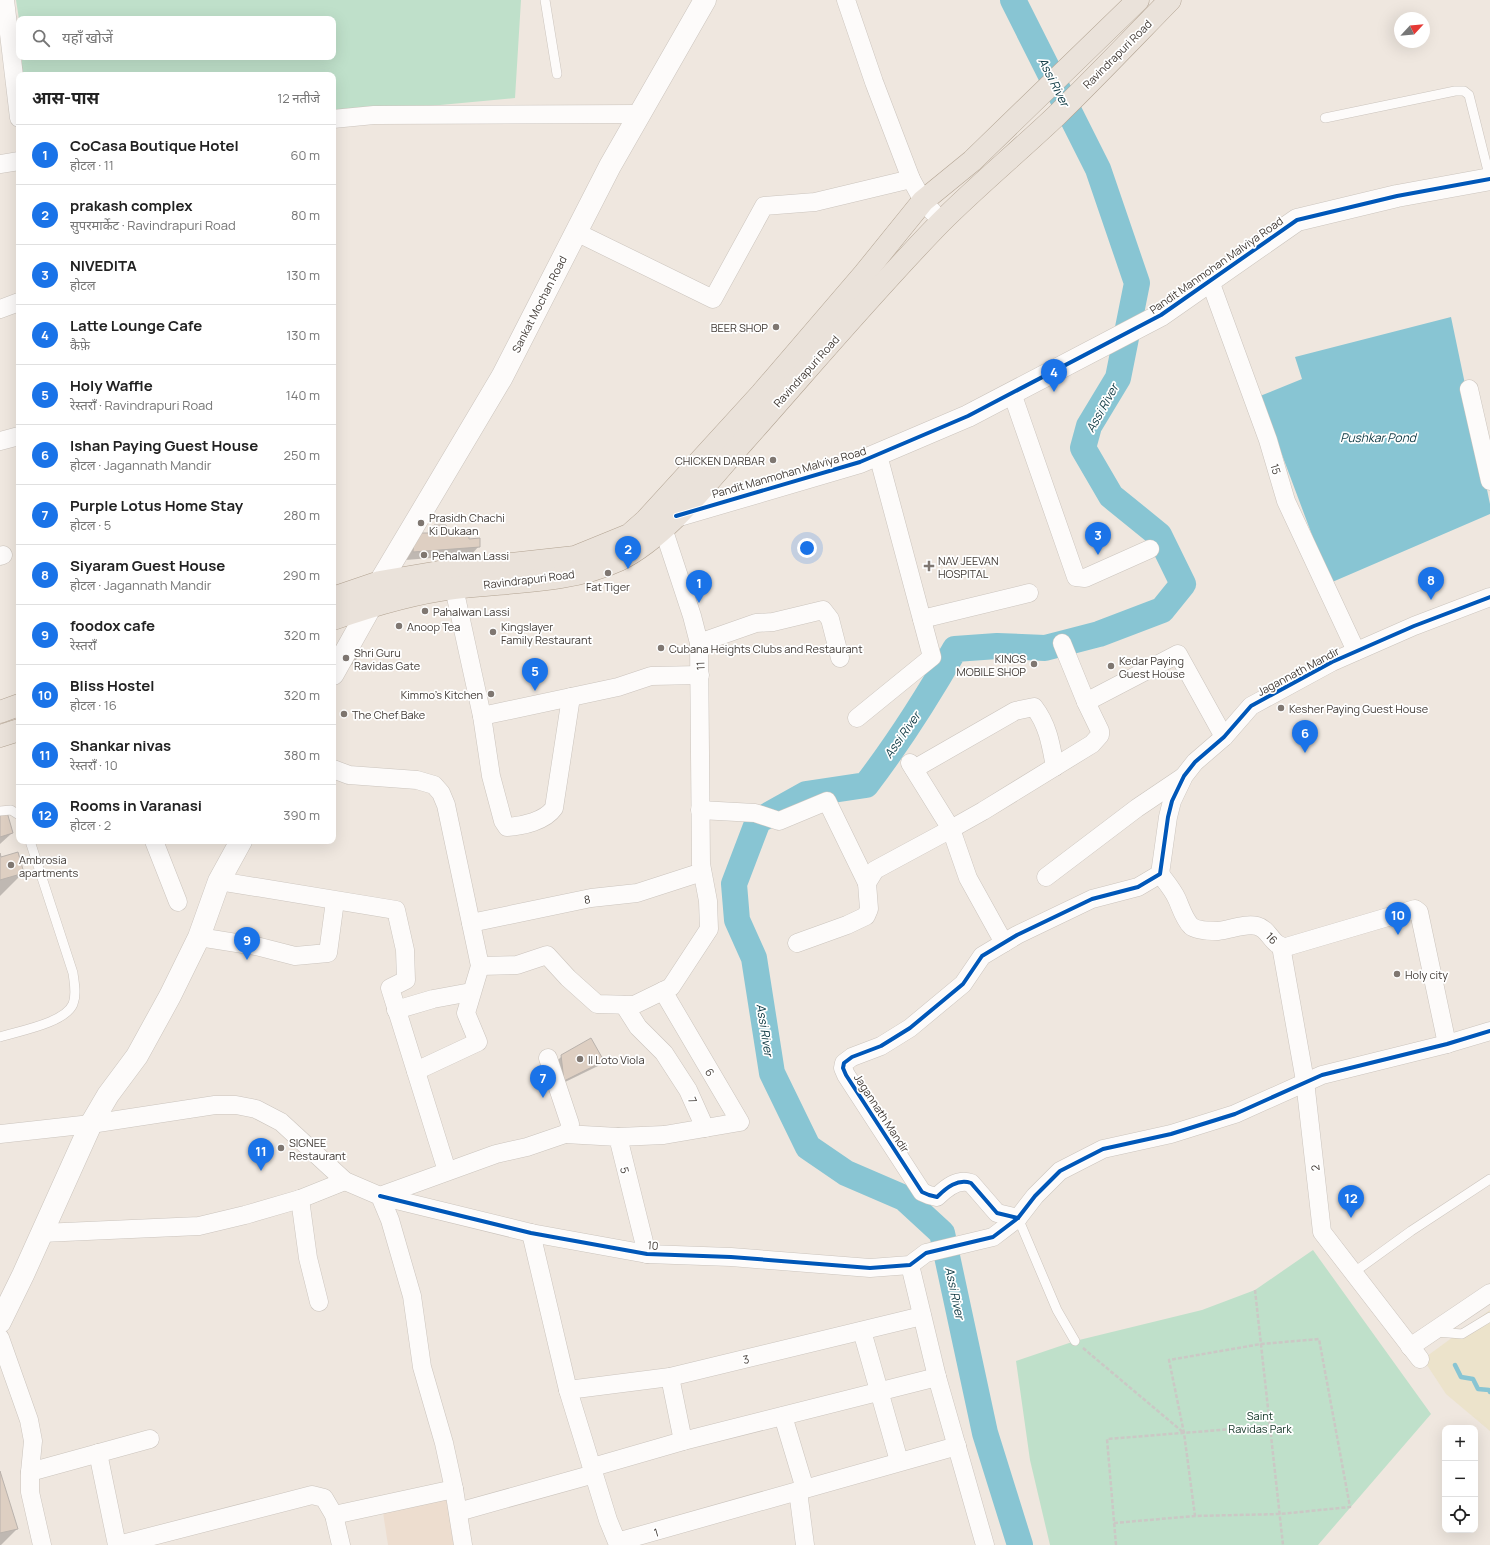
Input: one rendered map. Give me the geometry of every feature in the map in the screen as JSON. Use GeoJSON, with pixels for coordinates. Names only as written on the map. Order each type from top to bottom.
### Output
{"type":"FeatureCollection","features":[{"type":"Feature","properties":{"kind":"main road","name":"Ravindrapuri Road"},"geometry":{"type":"LineString","coordinates":[[336,597],[380,582],[439,572],[575,557],[629,535],[646,520],[761,394],[864,274],[923,201],[972,161],[1138,0]]}},
{"type":"Feature","properties":{"kind":"main road","name":"Ravindrapuri Road"},"geometry":{"type":"LineString","coordinates":[[371,606],[416,593],[560,578],[596,569],[619,560],[644,546],[669,522],[942,222],[1056,115],[1170,0]]}},
{"type":"Feature","properties":{"kind":"main road"},"geometry":{"type":"LineString","coordinates":[[336,618],[371,606]]}},
{"type":"Feature","properties":{"kind":"main road"},"geometry":{"type":"LineString","coordinates":[[0,712],[16,706]]}},
{"type":"Feature","properties":{"kind":"main road"},"geometry":{"type":"LineString","coordinates":[[0,736],[16,731]]}},
{"type":"Feature","properties":{"kind":"street"},"geometry":{"type":"LineString","coordinates":[[5,0],[5,50],[16,103]]}},
{"type":"Feature","properties":{"kind":"street","name":"Sankat Mochan Road"},"geometry":{"type":"LineString","coordinates":[[336,669],[371,606],[380,582],[502,377],[610,166],[705,0]]}},
{"type":"Feature","properties":{"kind":"street"},"geometry":{"type":"LineString","coordinates":[[846,0],[874,82],[911,179],[923,201],[942,222]]}},
{"type":"Feature","properties":{"kind":"street"},"geometry":{"type":"LineString","coordinates":[[336,119],[374,115],[639,114]]}},
{"type":"Feature","properties":{"kind":"street"},"geometry":{"type":"LineString","coordinates":[[0,164],[16,161]]}},
{"type":"Feature","properties":{"kind":"street"},"geometry":{"type":"LineString","coordinates":[[576,232],[713,299],[764,206],[815,202],[911,179]]}},
{"type":"Feature","properties":{"kind":"street","name":"Pandit Manmohan Malviya Road"},"geometry":{"type":"LineString","coordinates":[[669,522],[860,462],[968,416],[1161,316],[1297,220],[1397,196],[1490,179]]}},
{"type":"Feature","properties":{"kind":"street","name":"15"},"geometry":{"type":"LineString","coordinates":[[1210,281],[1268,440],[1286,501],[1356,652]]}},
{"type":"Feature","properties":{"kind":"street"},"geometry":{"type":"LineString","coordinates":[[1469,389],[1490,481]]}},
{"type":"Feature","properties":{"kind":"street"},"geometry":{"type":"LineString","coordinates":[[1012,393],[1076,577],[1085,578],[1150,549]]}},
{"type":"Feature","properties":{"kind":"street"},"geometry":{"type":"LineString","coordinates":[[0,441],[16,437]]}},
{"type":"Feature","properties":{"kind":"street"},"geometry":{"type":"LineString","coordinates":[[857,718],[932,658],[878,455]]}},
{"type":"Feature","properties":{"kind":"street","name":"11"},"geometry":{"type":"LineString","coordinates":[[480,966],[517,964],[547,956],[568,978],[597,1004],[634,1006],[672,987],[709,929],[708,900],[702,872],[699,643],[669,522]]}},
{"type":"Feature","properties":{"kind":"street"},"geometry":{"type":"LineString","coordinates":[[454,588],[482,716],[491,776],[503,822],[507,827],[515,827],[544,818],[550,814],[554,808],[571,697]]}},
{"type":"Feature","properties":{"kind":"street"},"geometry":{"type":"LineString","coordinates":[[922,619],[1029,593]]}},
{"type":"Feature","properties":{"kind":"street","name":"Jagannath Mandir"},"geometry":{"type":"LineString","coordinates":[[1018,1218],[997,1214],[971,1183],[966,1181],[958,1181],[937,1197],[922,1192],[843,1068],[844,1063],[852,1058],[881,1046],[910,1028],[963,984],[982,956],[1092,899],[1138,887],[1160,874],[1169,812],[1172,801],[1184,776],[1195,762],[1224,737],[1251,706],[1332,662],[1414,626],[1490,597]]}},
{"type":"Feature","properties":{"kind":"street"},"geometry":{"type":"LineString","coordinates":[[699,643],[756,623],[773,622],[823,610],[830,620],[840,658]]}},
{"type":"Feature","properties":{"kind":"street"},"geometry":{"type":"LineString","coordinates":[[867,883],[875,870],[983,812],[1092,744],[1100,735],[1062,644]]}},
{"type":"Feature","properties":{"kind":"street"},"geometry":{"type":"LineString","coordinates":[[1086,702],[1178,654],[1224,737]]}},
{"type":"Feature","properties":{"kind":"street"},"geometry":{"type":"LineString","coordinates":[[482,716],[618,687],[651,676],[700,675]]}},
{"type":"Feature","properties":{"kind":"street"},"geometry":{"type":"LineString","coordinates":[[1004,944],[968,878],[951,829],[912,766],[1016,711],[1034,707],[1042,718],[1047,731],[1055,767]]}},
{"type":"Feature","properties":{"kind":"street"},"geometry":{"type":"LineString","coordinates":[[336,770],[349,775],[417,780],[434,785],[441,793],[446,805],[480,966],[471,992],[466,1013],[478,1042],[416,1071]]}},
{"type":"Feature","properties":{"kind":"street"},"geometry":{"type":"LineString","coordinates":[[1046,877],[1137,808],[1184,776]]}},
{"type":"Feature","properties":{"kind":"street"},"geometry":{"type":"LineString","coordinates":[[700,810],[755,813],[779,821],[827,801],[867,883],[869,909],[866,916],[847,925],[797,943]]}},
{"type":"Feature","properties":{"kind":"street"},"geometry":{"type":"LineString","coordinates":[[155,844],[178,902]]}},
{"type":"Feature","properties":{"kind":"street"},"geometry":{"type":"LineString","coordinates":[[0,1322],[91,1124],[108,1096],[137,1056],[200,938],[220,881],[239,844]]}},
{"type":"Feature","properties":{"kind":"street","name":"8"},"geometry":{"type":"LineString","coordinates":[[471,923],[591,898],[637,893],[702,872]]}},
{"type":"Feature","properties":{"kind":"street","name":"16"},"geometry":{"type":"LineString","coordinates":[[1160,874],[1177,898],[1187,920],[1192,927],[1198,930],[1218,931],[1249,926],[1259,926],[1265,930],[1273,942],[1281,946],[1293,944],[1415,908],[1419,912],[1447,1044]]}},
{"type":"Feature","properties":{"kind":"street"},"geometry":{"type":"LineString","coordinates":[[220,881],[396,910],[405,950],[406,980],[390,988],[447,1171]]}},
{"type":"Feature","properties":{"kind":"street"},"geometry":{"type":"LineString","coordinates":[[200,938],[256,946],[295,956],[328,953],[335,901]]}},
{"type":"Feature","properties":{"kind":"street","name":"2"},"geometry":{"type":"LineString","coordinates":[[1281,946],[1305,1081],[1322,1232],[1415,1353],[1432,1332]]}},
{"type":"Feature","properties":{"kind":"street","name":"6"},"geometry":{"type":"LineString","coordinates":[[663,991],[740,1122],[705,1128]]}},
{"type":"Feature","properties":{"kind":"street"},"geometry":{"type":"LineString","coordinates":[[396,1010],[433,999],[471,992]]}},
{"type":"Feature","properties":{"kind":"street","name":"7"},"geometry":{"type":"LineString","coordinates":[[624,1005],[638,1027],[664,1053],[684,1084],[705,1128]]}},
{"type":"Feature","properties":{"kind":"street"},"geometry":{"type":"LineString","coordinates":[[985,1545],[936,1377],[910,1265],[926,1253],[987,1238],[993,1238],[1018,1218],[1035,1196],[1060,1171],[1103,1149],[1171,1134],[1235,1114],[1305,1081],[1322,1075],[1447,1044],[1490,1031]]}},
{"type":"Feature","properties":{"kind":"street"},"geometry":{"type":"LineString","coordinates":[[548,1058],[570,1124],[569,1130],[565,1134]]}},
{"type":"Feature","properties":{"kind":"street","name":"10"},"geometry":{"type":"LineString","coordinates":[[0,1134],[91,1124],[215,1105],[236,1105],[256,1109],[281,1122],[345,1181],[380,1196],[531,1233],[647,1254],[731,1257],[870,1268],[910,1265]]}},
{"type":"Feature","properties":{"kind":"street"},"geometry":{"type":"LineString","coordinates":[[463,1545],[454,1490],[444,1443],[422,1367],[412,1296],[390,1220],[380,1196],[447,1171],[565,1134],[618,1137],[664,1135],[705,1128]]}},
{"type":"Feature","properties":{"kind":"street","name":"5"},"geometry":{"type":"LineString","coordinates":[[618,1137],[647,1254]]}},
{"type":"Feature","properties":{"kind":"street"},"geometry":{"type":"LineString","coordinates":[[42,1232],[199,1226],[245,1215],[300,1198],[345,1181]]}},
{"type":"Feature","properties":{"kind":"street"},"geometry":{"type":"LineString","coordinates":[[300,1198],[308,1258],[319,1302]]}},
{"type":"Feature","properties":{"kind":"street","name":"1"},"geometry":{"type":"LineString","coordinates":[[531,1233],[568,1390],[608,1520],[617,1543],[899,1461],[957,1446]]}},
{"type":"Feature","properties":{"kind":"street"},"geometry":{"type":"LineString","coordinates":[[1432,1332],[1490,1293]]}},
{"type":"Feature","properties":{"kind":"street","name":"3"},"geometry":{"type":"LineString","coordinates":[[568,1390],[670,1377],[922,1316]]}},
{"type":"Feature","properties":{"kind":"street"},"geometry":{"type":"LineString","coordinates":[[862,1331],[878,1392],[899,1461]]}},
{"type":"Feature","properties":{"kind":"street"},"geometry":{"type":"LineString","coordinates":[[0,1338],[30,1420],[33,1441],[30,1492],[42,1545]]}},
{"type":"Feature","properties":{"kind":"street"},"geometry":{"type":"LineString","coordinates":[[670,1377],[682,1441]]}},
{"type":"Feature","properties":{"kind":"street"},"geometry":{"type":"LineString","coordinates":[[458,1512],[593,1471],[682,1441],[936,1377]]}},
{"type":"Feature","properties":{"kind":"street"},"geometry":{"type":"LineString","coordinates":[[783,1416],[802,1490],[805,1545]]}},
{"type":"Feature","properties":{"kind":"street"},"geometry":{"type":"LineString","coordinates":[[30,1472],[150,1438]]}},
{"type":"Feature","properties":{"kind":"street"},"geometry":{"type":"LineString","coordinates":[[98,1453],[118,1545],[312,1495],[324,1498],[334,1515],[341,1545]]}},
{"type":"Feature","properties":{"kind":"street"},"geometry":{"type":"LineString","coordinates":[[334,1515],[454,1490]]}},
{"type":"Feature","properties":{"kind":"lane"},"geometry":{"type":"LineString","coordinates":[[546,0],[557,74]]}},
{"type":"Feature","properties":{"kind":"lane"},"geometry":{"type":"LineString","coordinates":[[1325,118],[1455,91],[1464,91],[1469,95],[1490,179]]}},
{"type":"Feature","properties":{"kind":"lane"},"geometry":{"type":"LineString","coordinates":[[0,811],[11,810],[16,813]]}},
{"type":"Feature","properties":{"kind":"lane"},"geometry":{"type":"LineString","coordinates":[[0,1037],[57,1019],[66,1013],[73,1004],[75,990],[73,973],[31,844]]}},
{"type":"Feature","properties":{"kind":"lane"},"geometry":{"type":"LineString","coordinates":[[1354,1273],[1411,1231],[1490,1179]]}},
{"type":"Feature","properties":{"kind":"lane"},"geometry":{"type":"LineString","coordinates":[[1018,1218],[1057,1310],[1075,1341]]}},
{"type":"Feature","properties":{"kind":"lane"},"geometry":{"type":"LineString","coordinates":[[1432,1332],[1462,1334],[1490,1316]]}},
{"type":"Feature","properties":{"kind":"path"},"geometry":{"type":"LineString","coordinates":[[1254,1290],[1283,1545]]}},
{"type":"Feature","properties":{"kind":"path"},"geometry":{"type":"LineString","coordinates":[[1114,1523],[1195,1516],[1280,1514],[1350,1507],[1319,1339],[1261,1344],[1169,1360],[1184,1433],[1195,1516]]}},
{"type":"Feature","properties":{"kind":"path"},"geometry":{"type":"LineString","coordinates":[[1075,1341],[1184,1433]]}},
{"type":"Feature","properties":{"kind":"path"},"geometry":{"type":"LineString","coordinates":[[1116,1545],[1107,1439],[1270,1426]]}},
{"type":"Feature","properties":{"kind":"shaded area"},"geometry":{"type":"Polygon","coordinates":[[[454,1489],[463,1545],[388,1545],[382,1506],[454,1489]]]}},
{"type":"Feature","properties":{"kind":"green space"},"geometry":{"type":"Polygon","coordinates":[[[16,0],[521,0],[515,98],[336,115],[336,72],[22,72],[22,60],[336,60],[336,16],[19,16],[16,0]]]}},
{"type":"Feature","properties":{"kind":"green space","name":"Saint Ravidas Park"},"geometry":{"type":"Polygon","coordinates":[[[1313,1250],[1431,1414],[1318,1545],[1050,1545],[1030,1460],[1016,1361],[1075,1341],[1202,1310],[1255,1290],[1313,1250]]]}},
{"type":"Feature","properties":{"kind":"sand"},"geometry":{"type":"Polygon","coordinates":[[[1490,1310],[1490,1431],[1446,1394],[1423,1359],[1490,1310]]]}},
{"type":"Feature","properties":{"kind":"water","name":"Pushkar Pond"},"geometry":{"type":"Polygon","coordinates":[[[1451,317],[1490,504],[1490,514],[1330,583],[1260,396],[1302,379],[1295,357],[1451,317]]]}},
{"type":"Feature","properties":{"kind":"building"},"geometry":{"type":"Polygon","coordinates":[[[434,525],[446,525],[448,532],[454,533],[454,531],[469,531],[469,539],[480,538],[480,547],[413,552],[414,533],[433,533],[434,525]]]}},
{"type":"Feature","properties":{"kind":"building","name":"Ambrosia apartments"},"geometry":{"type":"Polygon","coordinates":[[[7,812],[13,833],[0,837],[0,814],[7,812]]]}},
{"type":"Feature","properties":{"kind":"building","name":"Ambrosia apartments"},"geometry":{"type":"Polygon","coordinates":[[[18,852],[24,873],[0,880],[0,853],[1,857],[18,852]]]}},
{"type":"Feature","properties":{"kind":"building","name":"Il Loto Viola"},"geometry":{"type":"Polygon","coordinates":[[[591,1038],[604,1061],[564,1081],[561,1055],[591,1038]]]}},
{"type":"Feature","properties":{"kind":"building"},"geometry":{"type":"Polygon","coordinates":[[[0,1471],[18,1529],[0,1533],[0,1471]]]}},
{"type":"Feature","properties":{"kind":"waterway","name":"Assi River"},"geometry":{"type":"LineString","coordinates":[[1013,0],[1098,169],[1137,283],[1118,378],[1089,426],[1083,448],[1111,496],[1159,535],[1183,584],[1162,610],[1099,634],[1045,648],[997,646],[955,649],[913,718],[866,785],[806,794],[758,821],[734,884],[737,920],[754,958],[772,1073],[808,1147],[846,1173],[904,1198],[942,1233],[985,1433],[1020,1545]]}},
{"type":"Feature","properties":{"kind":"waterway"},"geometry":{"type":"LineString","coordinates":[[1455,1365],[1461,1377],[1473,1379],[1478,1389],[1489,1390],[1490,1392]]}},
{"type":"Feature","properties":{"kind":"cycle path"},"geometry":{"type":"LineString","coordinates":[[676,516],[860,462],[968,416],[1161,315],[1297,220],[1397,196],[1490,179]]}},
{"type":"Feature","properties":{"kind":"cycle path"},"geometry":{"type":"LineString","coordinates":[[1018,1218],[997,1213],[971,1183],[961,1182],[952,1185],[937,1197],[922,1192],[846,1075],[843,1068],[844,1063],[852,1057],[881,1046],[910,1028],[963,984],[982,956],[1017,935],[1092,899],[1138,887],[1160,874],[1168,817],[1172,801],[1184,776],[1195,762],[1224,737],[1251,706],[1332,662],[1414,626],[1490,597]]}},
{"type":"Feature","properties":{"kind":"cycle path"},"geometry":{"type":"LineString","coordinates":[[380,1196],[531,1233],[647,1254],[731,1257],[870,1268],[910,1265],[926,1253],[993,1237],[1018,1218],[1035,1196],[1060,1171],[1103,1149],[1171,1134],[1235,1114],[1322,1075],[1447,1044],[1490,1031]]}},
{"type":"Feature","properties":{"kind":"place","name":"BEER SHOP"},"geometry":{"type":"Point","coordinates":[776,327]}},
{"type":"Feature","properties":{"kind":"place","name":"Latte Lounge Cafe"},"geometry":{"type":"Point","coordinates":[1054,392]}},
{"type":"Feature","properties":{"kind":"place","name":"CHICKEN DARBAR"},"geometry":{"type":"Point","coordinates":[773,460]}},
{"type":"Feature","properties":{"kind":"place","name":"Prasidh Chachi Ki Dukaan"},"geometry":{"type":"Point","coordinates":[421,523]}},
{"type":"Feature","properties":{"kind":"place","name":"Pehalwan Lassi"},"geometry":{"type":"Point","coordinates":[424,555]}},
{"type":"Feature","properties":{"kind":"place","name":"NIVEDITA"},"geometry":{"type":"Point","coordinates":[1098,555]}},
{"type":"Feature","properties":{"kind":"place","name":"NAV JEEVAN HOSPITAL"},"geometry":{"type":"Point","coordinates":[929,566]}},
{"type":"Feature","properties":{"kind":"place","name":"prakash complex"},"geometry":{"type":"Point","coordinates":[628,569]}},
{"type":"Feature","properties":{"kind":"place","name":"Fat Tiger"},"geometry":{"type":"Point","coordinates":[608,573]}},
{"type":"Feature","properties":{"kind":"place","name":"Siyaram Guest House"},"geometry":{"type":"Point","coordinates":[1431,600]}},
{"type":"Feature","properties":{"kind":"place","name":"CoCasa Boutique Hotel"},"geometry":{"type":"Point","coordinates":[699,603]}},
{"type":"Feature","properties":{"kind":"place","name":"Pahalwan Lassi"},"geometry":{"type":"Point","coordinates":[425,611]}},
{"type":"Feature","properties":{"kind":"place","name":"Anoop Tea"},"geometry":{"type":"Point","coordinates":[399,626]}},
{"type":"Feature","properties":{"kind":"place","name":"Kingslayer Family Restaurant"},"geometry":{"type":"Point","coordinates":[493,632]}},
{"type":"Feature","properties":{"kind":"place","name":"Cubana Heights Clubs and Restaurant"},"geometry":{"type":"Point","coordinates":[661,648]}},
{"type":"Feature","properties":{"kind":"place","name":"Shri Guru Ravidas Gate"},"geometry":{"type":"Point","coordinates":[346,658]}},
{"type":"Feature","properties":{"kind":"place","name":"KINGS MOBILE SHOP"},"geometry":{"type":"Point","coordinates":[1034,664]}},
{"type":"Feature","properties":{"kind":"place","name":"Kedar Paying Guest House"},"geometry":{"type":"Point","coordinates":[1111,666]}},
{"type":"Feature","properties":{"kind":"place","name":"Holy Waffle"},"geometry":{"type":"Point","coordinates":[535,691]}},
{"type":"Feature","properties":{"kind":"place","name":"Kimmo's Kitchen"},"geometry":{"type":"Point","coordinates":[491,694]}},
{"type":"Feature","properties":{"kind":"place","name":"Kesher Paying Guest House"},"geometry":{"type":"Point","coordinates":[1281,708]}},
{"type":"Feature","properties":{"kind":"place","name":"The Chef Bake"},"geometry":{"type":"Point","coordinates":[344,714]}},
{"type":"Feature","properties":{"kind":"place","name":"Ishan Paying Guest House"},"geometry":{"type":"Point","coordinates":[1305,753]}},
{"type":"Feature","properties":{"kind":"place","name":"Ambrosia apartments"},"geometry":{"type":"Point","coordinates":[11,865]}},
{"type":"Feature","properties":{"kind":"place","name":"Bliss Hostel"},"geometry":{"type":"Point","coordinates":[1398,935]}},
{"type":"Feature","properties":{"kind":"place","name":"foodox cafe"},"geometry":{"type":"Point","coordinates":[247,960]}},
{"type":"Feature","properties":{"kind":"place","name":"Holy city"},"geometry":{"type":"Point","coordinates":[1397,974]}},
{"type":"Feature","properties":{"kind":"place","name":"Il Loto Viola"},"geometry":{"type":"Point","coordinates":[580,1059]}},
{"type":"Feature","properties":{"kind":"place","name":"Purple Lotus Home Stay"},"geometry":{"type":"Point","coordinates":[543,1098]}},
{"type":"Feature","properties":{"kind":"place","name":"SIGNEE Restaurant"},"geometry":{"type":"Point","coordinates":[281,1148]}},
{"type":"Feature","properties":{"kind":"place","name":"Shankar nivas"},"geometry":{"type":"Point","coordinates":[261,1171]}},
{"type":"Feature","properties":{"kind":"place","name":"Rooms in Varanasi"},"geometry":{"type":"Point","coordinates":[1351,1218]}}]}
